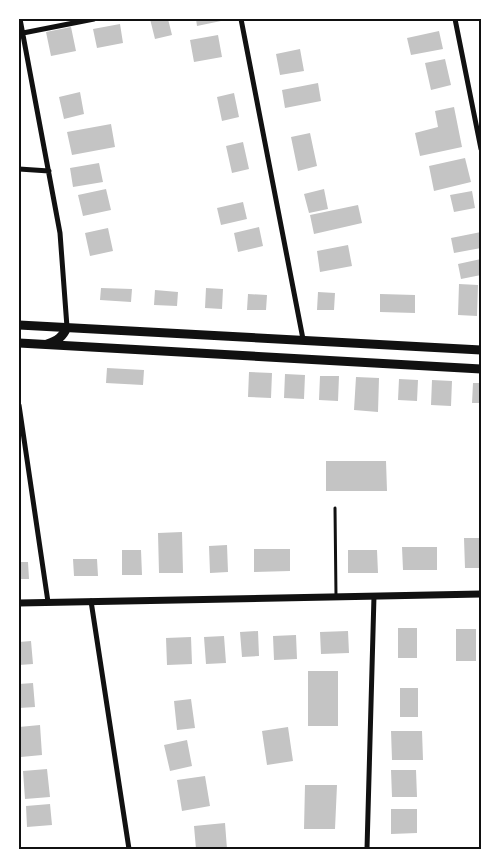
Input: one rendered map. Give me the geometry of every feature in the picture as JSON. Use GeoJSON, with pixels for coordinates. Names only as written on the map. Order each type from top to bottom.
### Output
{"type":"FeatureCollection","features":[{"type":"Feature","properties":{"kind":"main road"},"geometry":{"type":"LineString","coordinates":[[19,325],[481,350]]}},
{"type":"Feature","properties":{"kind":"main road"},"geometry":{"type":"LineString","coordinates":[[45,344],[60,338],[67,328]]}},
{"type":"Feature","properties":{"kind":"main road"},"geometry":{"type":"LineString","coordinates":[[19,343],[481,369]]}},
{"type":"Feature","properties":{"kind":"street"},"geometry":{"type":"LineString","coordinates":[[20,19],[60,233],[67,328]]}},
{"type":"Feature","properties":{"kind":"street"},"geometry":{"type":"LineString","coordinates":[[23,33],[94,19]]}},
{"type":"Feature","properties":{"kind":"street"},"geometry":{"type":"LineString","coordinates":[[241,19],[303,340]]}},
{"type":"Feature","properties":{"kind":"street"},"geometry":{"type":"LineString","coordinates":[[455,19],[481,149]]}},
{"type":"Feature","properties":{"kind":"street"},"geometry":{"type":"LineString","coordinates":[[19,169],[49,170]]}},
{"type":"Feature","properties":{"kind":"street"},"geometry":{"type":"LineString","coordinates":[[19,405],[48,602]]}},
{"type":"Feature","properties":{"kind":"street"},"geometry":{"type":"LineString","coordinates":[[19,603],[481,594]]}},
{"type":"Feature","properties":{"kind":"street"},"geometry":{"type":"LineString","coordinates":[[367,849],[374,596]]}},
{"type":"Feature","properties":{"kind":"street"},"geometry":{"type":"LineString","coordinates":[[91,601],[129,849]]}},
{"type":"Feature","properties":{"kind":"lane"},"geometry":{"type":"LineString","coordinates":[[335,508],[336,596]]}},
{"type":"Feature","properties":{"kind":"building"},"geometry":{"type":"Polygon","coordinates":[[[150,19],[168,19],[172,35],[155,39],[150,19]]]}},
{"type":"Feature","properties":{"kind":"building"},"geometry":{"type":"Polygon","coordinates":[[[196,19],[220,19],[221,21],[197,26],[196,19]]]}},
{"type":"Feature","properties":{"kind":"building"},"geometry":{"type":"Polygon","coordinates":[[[120,24],[123,43],[97,48],[93,29],[120,24]]]}},
{"type":"Feature","properties":{"kind":"building"},"geometry":{"type":"Polygon","coordinates":[[[71,27],[76,51],[51,56],[46,32],[71,27]]]}},
{"type":"Feature","properties":{"kind":"building"},"geometry":{"type":"Polygon","coordinates":[[[439,31],[443,49],[411,55],[407,38],[439,31]]]}},
{"type":"Feature","properties":{"kind":"building"},"geometry":{"type":"Polygon","coordinates":[[[218,35],[222,57],[194,62],[190,40],[218,35]]]}},
{"type":"Feature","properties":{"kind":"building"},"geometry":{"type":"Polygon","coordinates":[[[300,49],[304,71],[280,75],[276,54],[300,49]]]}},
{"type":"Feature","properties":{"kind":"building"},"geometry":{"type":"Polygon","coordinates":[[[445,59],[451,85],[431,90],[425,63],[445,59]]]}},
{"type":"Feature","properties":{"kind":"building"},"geometry":{"type":"Polygon","coordinates":[[[318,83],[321,101],[285,108],[282,90],[318,83]]]}},
{"type":"Feature","properties":{"kind":"building"},"geometry":{"type":"Polygon","coordinates":[[[80,92],[84,114],[64,119],[59,97],[80,92]]]}},
{"type":"Feature","properties":{"kind":"building"},"geometry":{"type":"Polygon","coordinates":[[[234,93],[239,117],[222,121],[217,97],[234,93]]]}},
{"type":"Feature","properties":{"kind":"building"},"geometry":{"type":"Polygon","coordinates":[[[454,107],[462,147],[420,156],[415,133],[438,127],[435,111],[454,107]]]}},
{"type":"Feature","properties":{"kind":"building"},"geometry":{"type":"Polygon","coordinates":[[[111,124],[115,147],[72,155],[67,132],[111,124]]]}},
{"type":"Feature","properties":{"kind":"building"},"geometry":{"type":"Polygon","coordinates":[[[310,133],[317,166],[298,171],[291,137],[310,133]]]}},
{"type":"Feature","properties":{"kind":"building"},"geometry":{"type":"Polygon","coordinates":[[[243,142],[249,169],[232,173],[226,146],[243,142]]]}},
{"type":"Feature","properties":{"kind":"building"},"geometry":{"type":"Polygon","coordinates":[[[465,158],[471,182],[434,191],[429,166],[465,158]]]}},
{"type":"Feature","properties":{"kind":"building"},"geometry":{"type":"Polygon","coordinates":[[[99,163],[103,182],[73,187],[70,168],[99,163]]]}},
{"type":"Feature","properties":{"kind":"building"},"geometry":{"type":"Polygon","coordinates":[[[106,189],[111,210],[83,216],[78,195],[106,189]]]}},
{"type":"Feature","properties":{"kind":"building"},"geometry":{"type":"Polygon","coordinates":[[[324,189],[328,209],[309,213],[304,194],[324,189]]]}},
{"type":"Feature","properties":{"kind":"building"},"geometry":{"type":"Polygon","coordinates":[[[472,191],[475,208],[454,212],[450,195],[472,191]]]}},
{"type":"Feature","properties":{"kind":"building"},"geometry":{"type":"Polygon","coordinates":[[[243,202],[247,219],[221,225],[217,208],[243,202]]]}},
{"type":"Feature","properties":{"kind":"building"},"geometry":{"type":"Polygon","coordinates":[[[358,205],[362,223],[314,234],[310,215],[358,205]]]}},
{"type":"Feature","properties":{"kind":"building"},"geometry":{"type":"Polygon","coordinates":[[[259,227],[263,246],[238,252],[234,233],[259,227]]]}},
{"type":"Feature","properties":{"kind":"building"},"geometry":{"type":"Polygon","coordinates":[[[108,228],[113,251],[90,256],[85,233],[108,228]]]}},
{"type":"Feature","properties":{"kind":"building"},"geometry":{"type":"Polygon","coordinates":[[[481,232],[481,248],[454,253],[451,238],[481,232]]]}},
{"type":"Feature","properties":{"kind":"building"},"geometry":{"type":"Polygon","coordinates":[[[348,245],[352,266],[320,272],[317,251],[348,245]]]}},
{"type":"Feature","properties":{"kind":"building"},"geometry":{"type":"Polygon","coordinates":[[[481,259],[481,275],[461,279],[458,264],[481,259]]]}},
{"type":"Feature","properties":{"kind":"building"},"geometry":{"type":"Polygon","coordinates":[[[459,284],[478,285],[477,316],[458,315],[459,284]]]}},
{"type":"Feature","properties":{"kind":"building"},"geometry":{"type":"Polygon","coordinates":[[[101,288],[132,289],[131,302],[100,300],[101,288]]]}},
{"type":"Feature","properties":{"kind":"building"},"geometry":{"type":"Polygon","coordinates":[[[206,288],[223,289],[222,309],[205,308],[206,288]]]}},
{"type":"Feature","properties":{"kind":"building"},"geometry":{"type":"Polygon","coordinates":[[[155,290],[178,292],[177,306],[154,305],[155,290]]]}},
{"type":"Feature","properties":{"kind":"building"},"geometry":{"type":"Polygon","coordinates":[[[318,292],[335,293],[334,310],[317,310],[318,292]]]}},
{"type":"Feature","properties":{"kind":"building"},"geometry":{"type":"Polygon","coordinates":[[[248,294],[267,295],[266,310],[247,310],[248,294]]]}},
{"type":"Feature","properties":{"kind":"building"},"geometry":{"type":"Polygon","coordinates":[[[380,294],[415,295],[415,313],[380,312],[380,294]]]}},
{"type":"Feature","properties":{"kind":"building"},"geometry":{"type":"Polygon","coordinates":[[[107,368],[144,370],[143,385],[106,383],[107,368]]]}},
{"type":"Feature","properties":{"kind":"building"},"geometry":{"type":"Polygon","coordinates":[[[249,372],[272,373],[271,398],[248,397],[249,372]]]}},
{"type":"Feature","properties":{"kind":"building"},"geometry":{"type":"Polygon","coordinates":[[[285,374],[305,375],[304,399],[284,398],[285,374]]]}},
{"type":"Feature","properties":{"kind":"building"},"geometry":{"type":"Polygon","coordinates":[[[320,376],[339,376],[338,401],[319,400],[320,376]]]}},
{"type":"Feature","properties":{"kind":"building"},"geometry":{"type":"Polygon","coordinates":[[[356,377],[379,378],[378,412],[354,410],[356,377]]]}},
{"type":"Feature","properties":{"kind":"building"},"geometry":{"type":"Polygon","coordinates":[[[399,379],[418,380],[417,401],[398,400],[399,379]]]}},
{"type":"Feature","properties":{"kind":"building"},"geometry":{"type":"Polygon","coordinates":[[[432,380],[452,381],[451,406],[431,405],[432,380]]]}},
{"type":"Feature","properties":{"kind":"building"},"geometry":{"type":"Polygon","coordinates":[[[473,383],[481,383],[481,403],[472,403],[473,383]]]}},
{"type":"Feature","properties":{"kind":"building"},"geometry":{"type":"Polygon","coordinates":[[[326,461],[386,461],[387,491],[326,491],[326,461]]]}},
{"type":"Feature","properties":{"kind":"building"},"geometry":{"type":"Polygon","coordinates":[[[182,532],[183,573],[159,573],[158,533],[182,532]]]}},
{"type":"Feature","properties":{"kind":"building"},"geometry":{"type":"Polygon","coordinates":[[[464,538],[481,538],[481,568],[465,568],[464,538]]]}},
{"type":"Feature","properties":{"kind":"building"},"geometry":{"type":"Polygon","coordinates":[[[227,545],[228,572],[210,573],[209,546],[227,545]]]}},
{"type":"Feature","properties":{"kind":"building"},"geometry":{"type":"Polygon","coordinates":[[[402,547],[437,547],[437,570],[403,570],[402,547]]]}},
{"type":"Feature","properties":{"kind":"building"},"geometry":{"type":"Polygon","coordinates":[[[254,549],[290,549],[290,571],[254,572],[254,549]]]}},
{"type":"Feature","properties":{"kind":"building"},"geometry":{"type":"Polygon","coordinates":[[[122,550],[141,550],[142,575],[122,575],[122,550]]]}},
{"type":"Feature","properties":{"kind":"building"},"geometry":{"type":"Polygon","coordinates":[[[348,550],[377,550],[378,573],[348,573],[348,550]]]}},
{"type":"Feature","properties":{"kind":"building"},"geometry":{"type":"Polygon","coordinates":[[[73,559],[97,559],[98,576],[74,576],[73,559]]]}},
{"type":"Feature","properties":{"kind":"building"},"geometry":{"type":"Polygon","coordinates":[[[19,562],[28,562],[29,579],[19,579],[19,562]]]}},
{"type":"Feature","properties":{"kind":"building"},"geometry":{"type":"Polygon","coordinates":[[[398,628],[417,628],[417,658],[398,658],[398,628]]]}},
{"type":"Feature","properties":{"kind":"building"},"geometry":{"type":"Polygon","coordinates":[[[456,629],[476,629],[476,661],[456,661],[456,629]]]}},
{"type":"Feature","properties":{"kind":"building"},"geometry":{"type":"Polygon","coordinates":[[[258,631],[259,656],[242,657],[240,632],[258,631]]]}},
{"type":"Feature","properties":{"kind":"building"},"geometry":{"type":"Polygon","coordinates":[[[348,631],[349,653],[321,654],[320,632],[348,631]]]}},
{"type":"Feature","properties":{"kind":"building"},"geometry":{"type":"Polygon","coordinates":[[[296,635],[297,659],[274,660],[273,636],[296,635]]]}},
{"type":"Feature","properties":{"kind":"building"},"geometry":{"type":"Polygon","coordinates":[[[224,636],[226,663],[206,664],[204,637],[224,636]]]}},
{"type":"Feature","properties":{"kind":"building"},"geometry":{"type":"Polygon","coordinates":[[[191,637],[192,664],[167,665],[166,638],[191,637]]]}},
{"type":"Feature","properties":{"kind":"building"},"geometry":{"type":"Polygon","coordinates":[[[31,641],[33,664],[19,665],[19,642],[31,641]]]}},
{"type":"Feature","properties":{"kind":"building"},"geometry":{"type":"Polygon","coordinates":[[[308,671],[338,671],[338,726],[308,726],[308,671]]]}},
{"type":"Feature","properties":{"kind":"building"},"geometry":{"type":"Polygon","coordinates":[[[33,683],[35,707],[19,708],[19,684],[33,683]]]}},
{"type":"Feature","properties":{"kind":"building"},"geometry":{"type":"Polygon","coordinates":[[[400,688],[418,688],[418,717],[400,717],[400,688]]]}},
{"type":"Feature","properties":{"kind":"building"},"geometry":{"type":"Polygon","coordinates":[[[191,699],[195,728],[177,730],[174,701],[191,699]]]}},
{"type":"Feature","properties":{"kind":"building"},"geometry":{"type":"Polygon","coordinates":[[[40,725],[42,755],[21,757],[19,727],[40,725]]]}},
{"type":"Feature","properties":{"kind":"building"},"geometry":{"type":"Polygon","coordinates":[[[288,727],[293,761],[267,765],[262,731],[288,727]]]}},
{"type":"Feature","properties":{"kind":"building"},"geometry":{"type":"Polygon","coordinates":[[[391,731],[422,731],[423,760],[392,760],[391,731]]]}},
{"type":"Feature","properties":{"kind":"building"},"geometry":{"type":"Polygon","coordinates":[[[187,740],[192,766],[170,771],[164,745],[187,740]]]}},
{"type":"Feature","properties":{"kind":"building"},"geometry":{"type":"Polygon","coordinates":[[[47,769],[50,797],[25,799],[23,771],[47,769]]]}},
{"type":"Feature","properties":{"kind":"building"},"geometry":{"type":"Polygon","coordinates":[[[391,770],[416,770],[417,797],[392,797],[391,770]]]}},
{"type":"Feature","properties":{"kind":"building"},"geometry":{"type":"Polygon","coordinates":[[[205,776],[210,806],[182,811],[177,780],[205,776]]]}},
{"type":"Feature","properties":{"kind":"building"},"geometry":{"type":"Polygon","coordinates":[[[305,785],[337,785],[335,829],[304,829],[305,785]]]}},
{"type":"Feature","properties":{"kind":"building"},"geometry":{"type":"Polygon","coordinates":[[[50,804],[52,825],[27,827],[26,806],[50,804]]]}},
{"type":"Feature","properties":{"kind":"building"},"geometry":{"type":"Polygon","coordinates":[[[391,809],[417,809],[417,833],[391,834],[391,809]]]}},
{"type":"Feature","properties":{"kind":"building"},"geometry":{"type":"Polygon","coordinates":[[[225,823],[227,849],[196,849],[194,826],[225,823]]]}}]}
